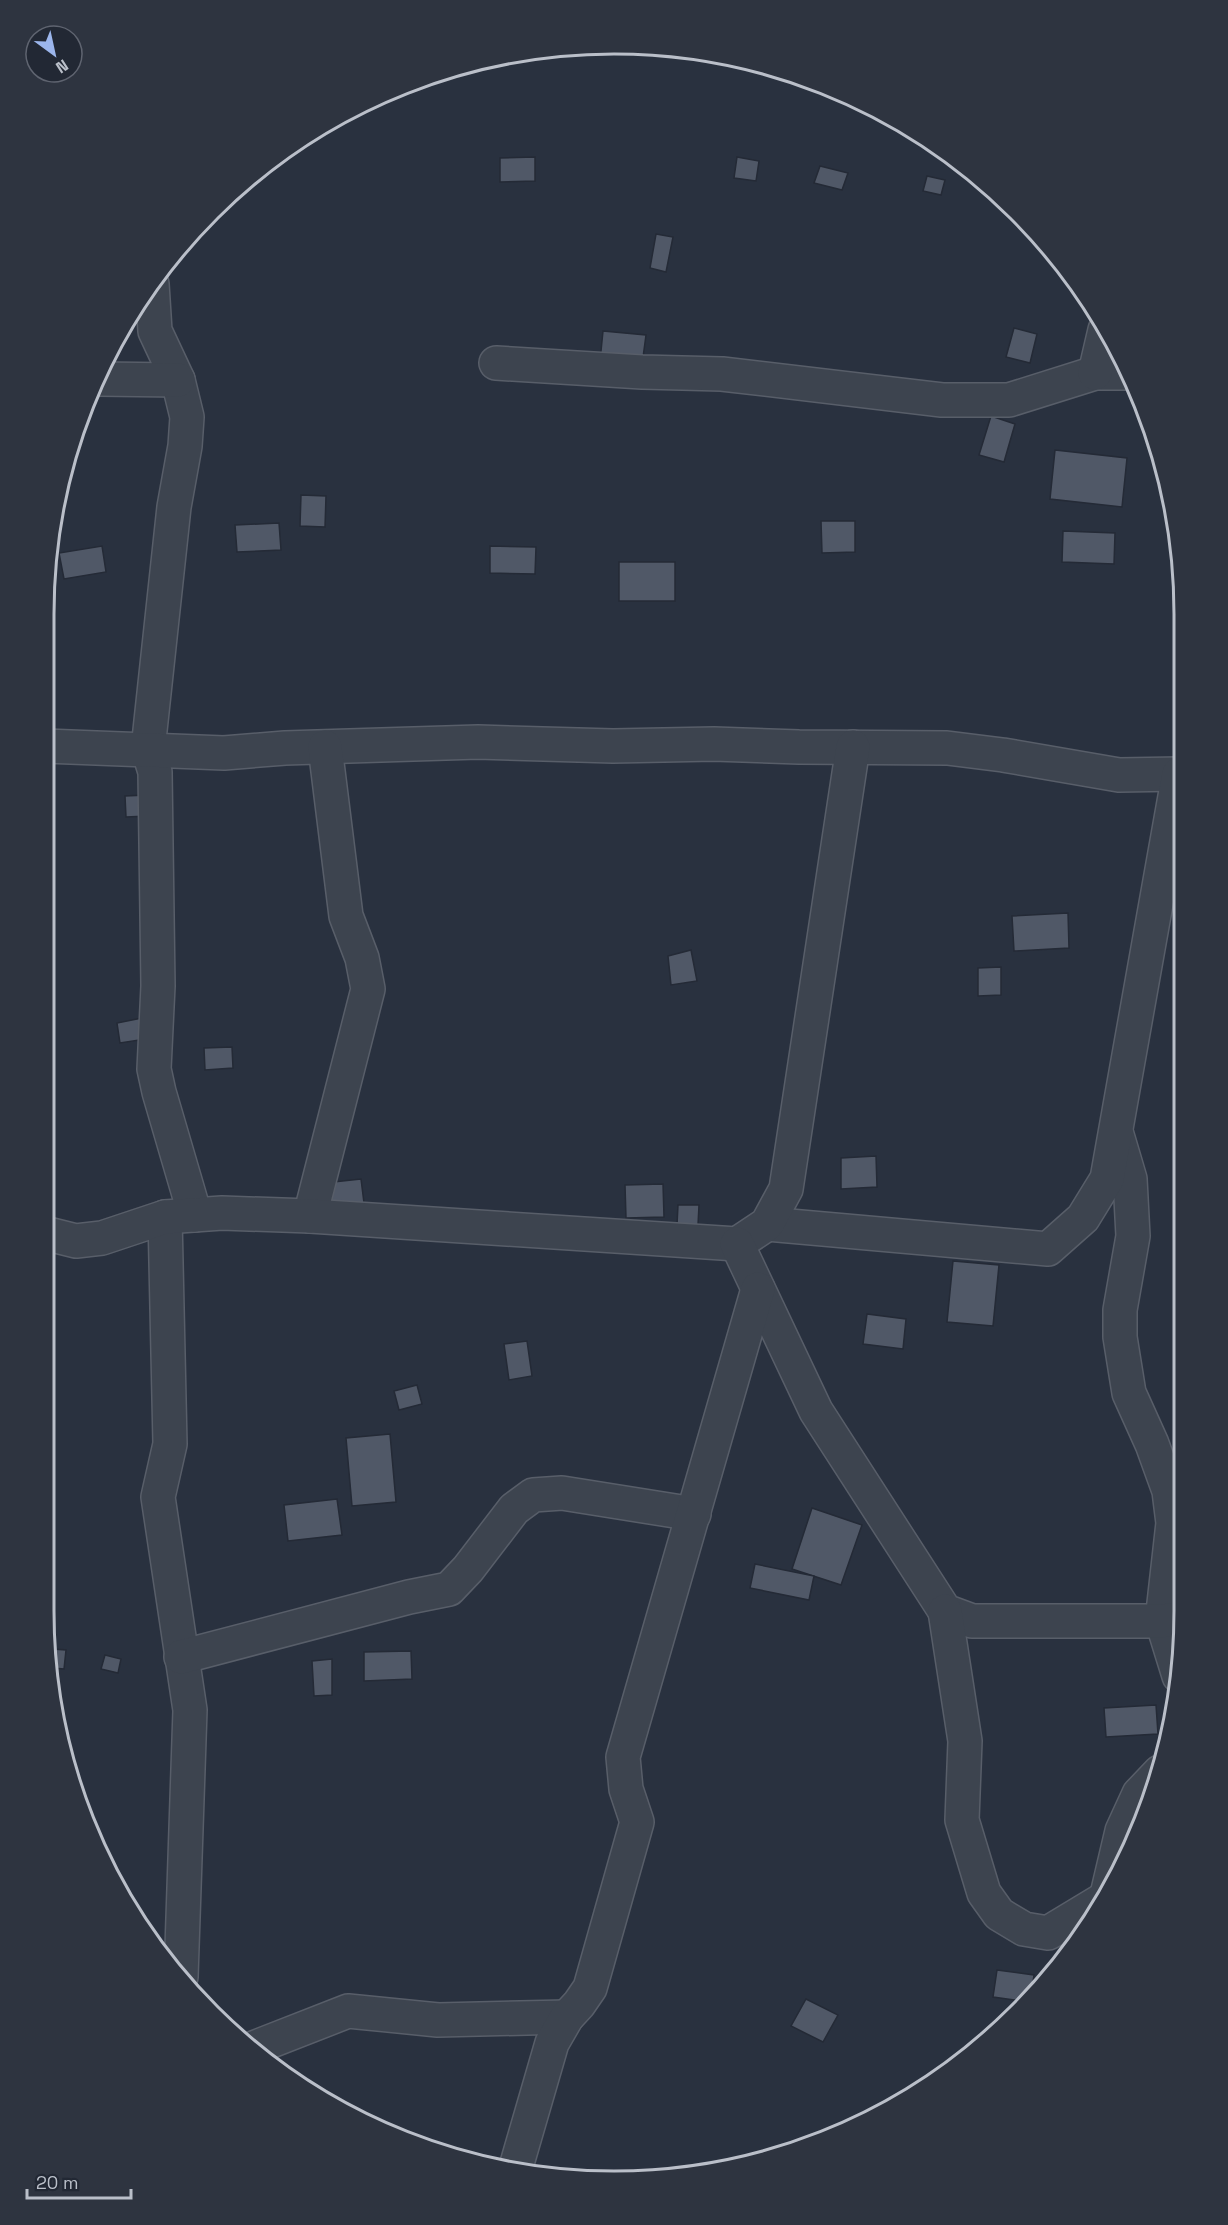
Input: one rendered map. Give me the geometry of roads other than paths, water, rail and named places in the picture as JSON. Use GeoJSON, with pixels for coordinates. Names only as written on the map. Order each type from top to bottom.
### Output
{"type":"FeatureCollection","features":[{"type":"Feature","properties":{"kind":"street"},"geometry":{"type":"LineString","coordinates":[[153,296],[156,331],[178,380],[188,417],[174,507],[148,749],[155,772],[158,986],[154,1069],[180,1216],[170,1444],[158,1497],[190,1710],[181,1966]]}},
{"type":"Feature","properties":{"kind":"street"},"geometry":{"type":"LineString","coordinates":[[496,363],[642,372],[722,374],[942,400],[1009,400],[1110,373],[1107,350]]}},
{"type":"Feature","properties":{"kind":"street"},"geometry":{"type":"LineString","coordinates":[[106,379],[178,380]]}},
{"type":"Feature","properties":{"kind":"street"},"geometry":{"type":"LineString","coordinates":[[54,746],[224,753],[478,742],[613,746],[714,744],[947,748],[1119,775],[1174,774]]}},
{"type":"Feature","properties":{"kind":"street"},"geometry":{"type":"LineString","coordinates":[[310,1216],[368,989],[362,958],[346,916],[325,747]]}},
{"type":"Feature","properties":{"kind":"street"},"geometry":{"type":"LineString","coordinates":[[54,1236],[76,1241],[102,1238],[180,1216],[222,1213],[310,1216],[737,1244],[767,1224],[786,1189],[853,747]]}},
{"type":"Feature","properties":{"kind":"street"},"geometry":{"type":"LineString","coordinates":[[767,1224],[1048,1249],[1083,1218],[1107,1179],[1174,807]]}},
{"type":"Feature","properties":{"kind":"street"},"geometry":{"type":"LineString","coordinates":[[945,1611],[972,1621],[1173,1620],[1173,1523],[1169,1491],[1152,1444],[1129,1393],[1120,1337],[1120,1310],[1132,1236],[1130,1179],[1116,1131]]}},
{"type":"Feature","properties":{"kind":"street"},"geometry":{"type":"LineString","coordinates":[[737,1244],[816,1411],[945,1611],[965,1741],[962,1820],[984,1893],[999,1914],[1024,1929],[1048,1933],[1088,1909]]}},
{"type":"Feature","properties":{"kind":"street"},"geometry":{"type":"LineString","coordinates":[[517,2162],[552,2043],[567,2017],[590,1988],[637,1822],[626,1789],[623,1757],[758,1289]]}},
{"type":"Feature","properties":{"kind":"street"},"geometry":{"type":"LineString","coordinates":[[181,1657],[409,1597],[449,1589],[468,1569],[514,1509],[533,1495],[562,1493],[694,1514]]}},
{"type":"Feature","properties":{"kind":"street"},"geometry":{"type":"LineString","coordinates":[[1115,1861],[1122,1831],[1139,1794],[1145,1788]]}},
{"type":"Feature","properties":{"kind":"street"},"geometry":{"type":"LineString","coordinates":[[261,2045],[348,2011],[438,2020],[567,2017]]}}]}
